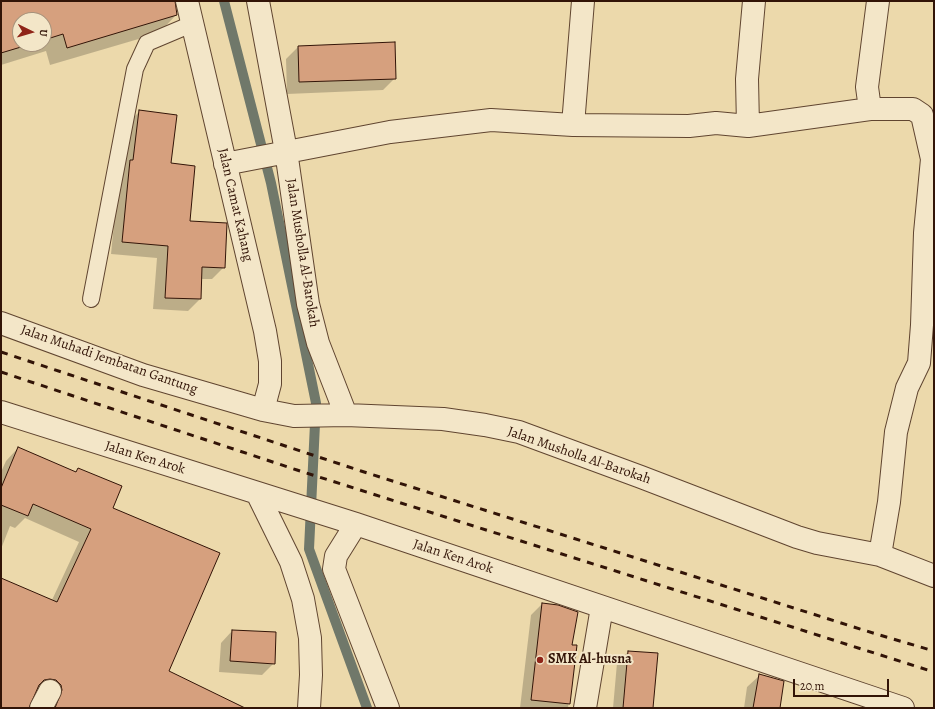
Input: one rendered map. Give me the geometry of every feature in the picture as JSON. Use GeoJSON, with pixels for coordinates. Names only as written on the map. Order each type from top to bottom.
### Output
{"type":"FeatureCollection","features":[{"type":"Feature","properties":{"kind":"street","name":"Jalan Camat Kahang"},"geometry":{"type":"LineString","coordinates":[[187,1],[228,163],[265,331],[270,361],[270,384],[262,410]]}},
{"type":"Feature","properties":{"kind":"street","name":"Jalan Musholla Al-Barokah"},"geometry":{"type":"LineString","coordinates":[[258,1],[279,153],[308,304],[318,343],[341,415],[443,419],[485,424],[519,432],[634,474],[797,537],[817,543],[880,555],[934,576]]}},
{"type":"Feature","properties":{"kind":"street"},"geometry":{"type":"LineString","coordinates":[[573,125],[582,1]]}},
{"type":"Feature","properties":{"kind":"street"},"geometry":{"type":"LineString","coordinates":[[748,126],[747,79],[754,1]]}},
{"type":"Feature","properties":{"kind":"street"},"geometry":{"type":"LineString","coordinates":[[870,109],[867,87],[878,1]]}},
{"type":"Feature","properties":{"kind":"street"},"geometry":{"type":"LineString","coordinates":[[228,163],[390,132],[491,120],[573,125],[689,126],[716,123],[748,126],[870,109],[913,109],[922,114],[932,159],[925,233],[922,325],[918,363],[907,388],[896,432],[889,502],[880,555]]}},
{"type":"Feature","properties":{"kind":"street","name":"Jalan Muhadi Jembatan Gantung"},"geometry":{"type":"LineString","coordinates":[[1,323],[143,375],[262,410],[294,416],[341,415]]}},
{"type":"Feature","properties":{"kind":"street","name":"Jalan Ken Arok"},"geometry":{"type":"LineString","coordinates":[[1,412],[351,523],[903,708]]}},
{"type":"Feature","properties":{"kind":"street"},"geometry":{"type":"LineString","coordinates":[[257,493],[291,562],[303,599],[310,638],[312,675],[309,708]]}},
{"type":"Feature","properties":{"kind":"street"},"geometry":{"type":"LineString","coordinates":[[351,523],[336,556],[334,569],[388,708]]}},
{"type":"Feature","properties":{"kind":"street"},"geometry":{"type":"LineString","coordinates":[[585,708],[602,607]]}},
{"type":"Feature","properties":{"kind":"lane"},"geometry":{"type":"LineString","coordinates":[[91,299],[135,69],[147,43],[192,24]]}},
{"type":"Feature","properties":{"kind":"building"},"geometry":{"type":"Polygon","coordinates":[[[1,1],[175,1],[177,15],[67,48],[63,34],[52,37],[52,12],[12,12],[12,50],[1,53],[1,1]]]}},
{"type":"Feature","properties":{"kind":"building"},"geometry":{"type":"Polygon","coordinates":[[[395,42],[396,79],[299,82],[298,46],[395,42]]]}},
{"type":"Feature","properties":{"kind":"building"},"geometry":{"type":"Polygon","coordinates":[[[139,110],[177,115],[171,163],[195,166],[190,221],[227,223],[225,268],[202,267],[201,299],[165,298],[168,246],[122,242],[130,160],[133,160],[139,110]]]}},
{"type":"Feature","properties":{"kind":"building"},"geometry":{"type":"Polygon","coordinates":[[[18,447],[76,472],[78,468],[122,486],[113,508],[220,553],[169,671],[245,708],[55,708],[62,690],[61,685],[56,680],[50,679],[44,680],[39,685],[29,708],[1,708],[1,578],[57,602],[91,529],[33,504],[28,516],[1,505],[1,488],[18,447]]]}},
{"type":"Feature","properties":{"kind":"building"},"geometry":{"type":"Polygon","coordinates":[[[542,603],[558,605],[578,612],[572,645],[577,645],[570,704],[531,700],[542,603]]]}},
{"type":"Feature","properties":{"kind":"building"},"geometry":{"type":"Polygon","coordinates":[[[232,630],[276,632],[275,664],[230,661],[232,630]]]}},
{"type":"Feature","properties":{"kind":"building"},"geometry":{"type":"Polygon","coordinates":[[[628,651],[658,653],[653,708],[623,708],[628,651]]]}},
{"type":"Feature","properties":{"kind":"building"},"geometry":{"type":"Polygon","coordinates":[[[759,674],[784,681],[780,708],[753,708],[759,674]]]}},
{"type":"Feature","properties":{"kind":"waterway"},"geometry":{"type":"LineString","coordinates":[[224,1],[271,183],[316,403],[309,549],[367,708]]}},
{"type":"Feature","properties":{"kind":"railway"},"geometry":{"type":"LineString","coordinates":[[1,352],[361,471],[934,651]]}},
{"type":"Feature","properties":{"kind":"railway"},"geometry":{"type":"LineString","coordinates":[[1,372],[297,470],[934,672]]}},
{"type":"Feature","properties":{"kind":"place","name":"SMK Al-husna"},"geometry":{"type":"Point","coordinates":[540,660]}}]}
